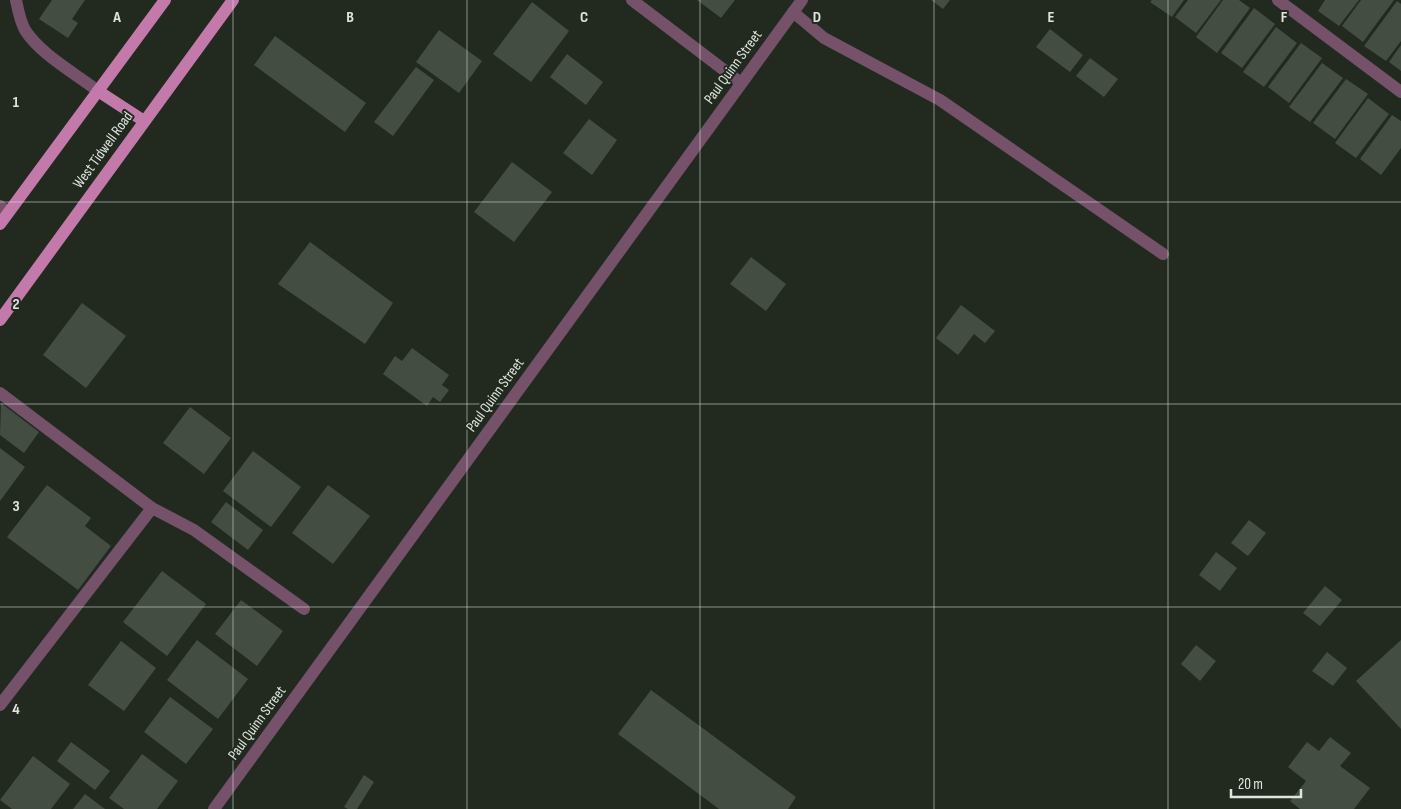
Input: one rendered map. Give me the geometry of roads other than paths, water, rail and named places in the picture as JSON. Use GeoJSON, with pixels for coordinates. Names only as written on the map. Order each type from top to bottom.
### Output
{"type":"FeatureCollection","features":[{"type":"Feature","properties":{"kind":"main road"},"geometry":{"type":"LineString","coordinates":[[0,224],[4,209],[98,91],[165,0]]}},
{"type":"Feature","properties":{"kind":"main road","name":"West Tidwell Road"},"geometry":{"type":"LineString","coordinates":[[0,320],[233,0]]}},
{"type":"Feature","properties":{"kind":"main road"},"geometry":{"type":"LineString","coordinates":[[98,91],[144,121]]}},
{"type":"Feature","properties":{"kind":"street"},"geometry":{"type":"LineString","coordinates":[[16,0],[19,17],[26,30],[39,46],[98,91]]}},
{"type":"Feature","properties":{"kind":"street"},"geometry":{"type":"LineString","coordinates":[[632,0],[741,83]]}},
{"type":"Feature","properties":{"kind":"street","name":"Paul Quinn Street"},"geometry":{"type":"LineString","coordinates":[[214,809],[802,0]]}},
{"type":"Feature","properties":{"kind":"street"},"geometry":{"type":"LineString","coordinates":[[1278,0],[1401,92]]}},
{"type":"Feature","properties":{"kind":"street"},"geometry":{"type":"LineString","coordinates":[[793,12],[824,38],[940,100],[1163,254]]}},
{"type":"Feature","properties":{"kind":"street"},"geometry":{"type":"LineString","coordinates":[[0,393],[152,508],[194,530],[304,609]]}},
{"type":"Feature","properties":{"kind":"street"},"geometry":{"type":"LineString","coordinates":[[0,706],[152,508]]}}]}
